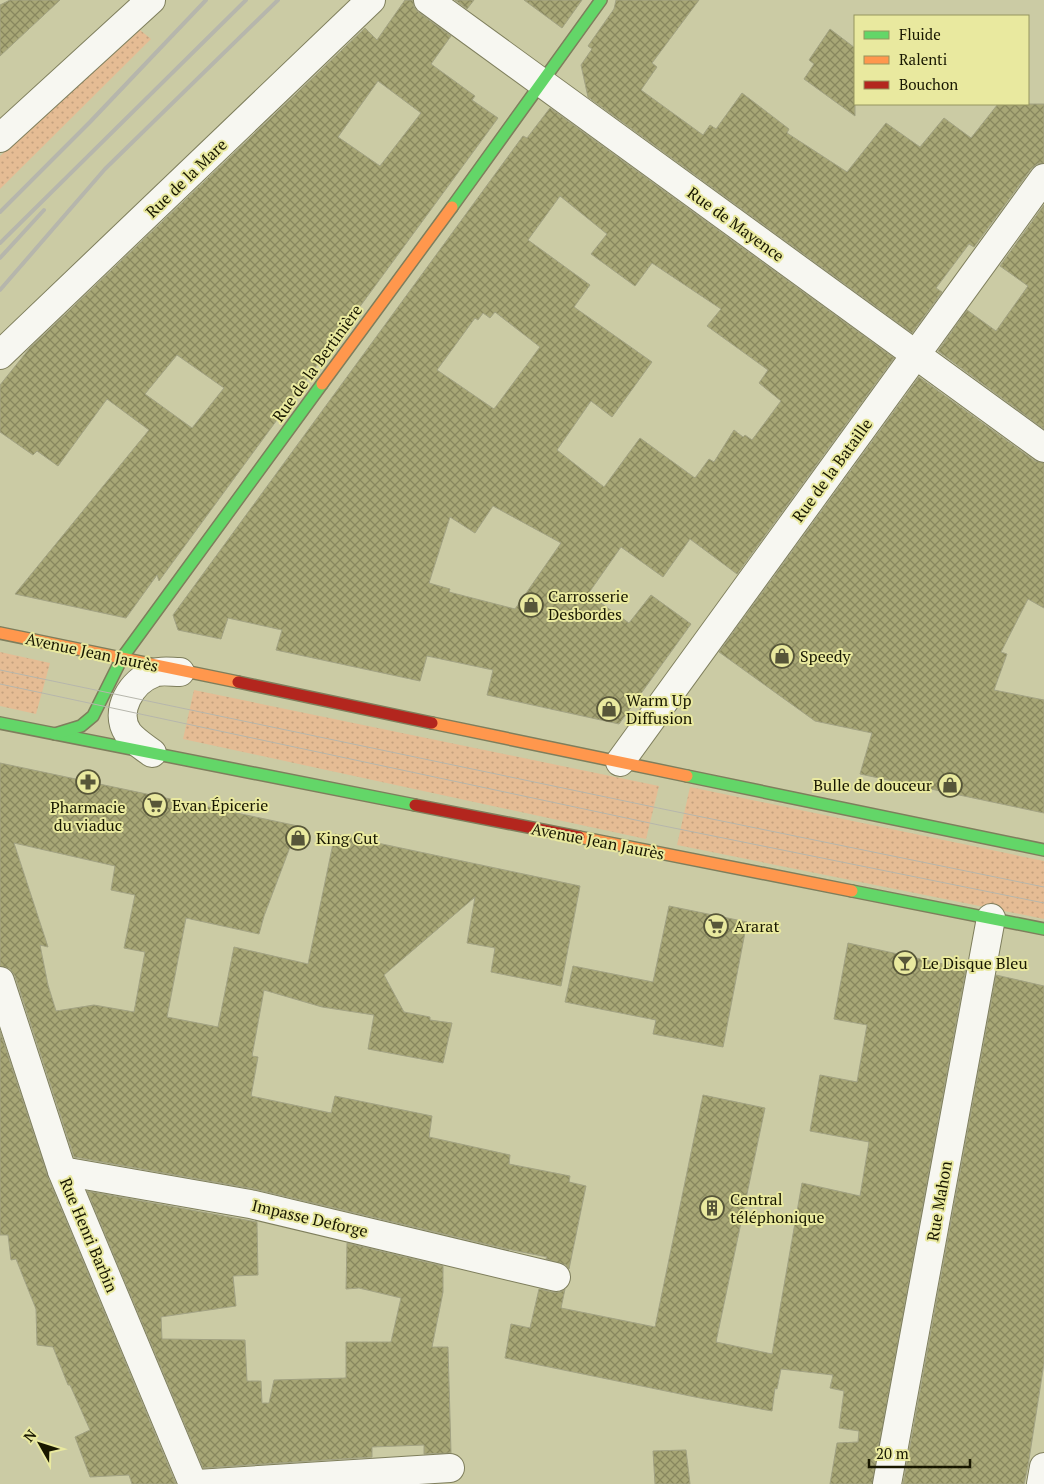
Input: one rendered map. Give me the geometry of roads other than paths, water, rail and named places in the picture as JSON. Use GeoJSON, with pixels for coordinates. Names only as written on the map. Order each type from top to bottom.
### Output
{"type":"FeatureCollection","features":[{"type":"Feature","properties":{"kind":"main road","name":"Rue de la Bertinière"},"geometry":{"type":"LineString","coordinates":[[55,734],[76,729],[90,720],[122,658],[601,0]]}},
{"type":"Feature","properties":{"kind":"main road","name":"Avenue Jean Jaurès"},"geometry":{"type":"LineString","coordinates":[[0,633],[1044,850]]}},
{"type":"Feature","properties":{"kind":"main road","name":"Avenue Jean Jaurès"},"geometry":{"type":"LineString","coordinates":[[0,723],[1044,929]]}},
{"type":"Feature","properties":{"kind":"street"},"geometry":{"type":"LineString","coordinates":[[0,138],[151,0]]}},
{"type":"Feature","properties":{"kind":"street","name":"Rue de la Mare"},"geometry":{"type":"LineString","coordinates":[[0,355],[371,0]]}},
{"type":"Feature","properties":{"kind":"street","name":"Rue de Mayence"},"geometry":{"type":"LineString","coordinates":[[428,0],[1044,448]]}},
{"type":"Feature","properties":{"kind":"street","name":"Rue de la Bataille"},"geometry":{"type":"LineString","coordinates":[[620,762],[1044,178]]}},
{"type":"Feature","properties":{"kind":"street","name":"Avenue Jean Jaurès"},"geometry":{"type":"LineString","coordinates":[[152,753],[129,733],[125,726],[124,710],[131,690],[139,681],[156,672],[184,672]]}},
{"type":"Feature","properties":{"kind":"street","name":"Rue Mahon"},"geometry":{"type":"LineString","coordinates":[[887,1484],[991,918]]}},
{"type":"Feature","properties":{"kind":"street","name":"Rue Henri Barbin"},"geometry":{"type":"LineString","coordinates":[[0,981],[62,1171],[195,1484]]}},
{"type":"Feature","properties":{"kind":"street","name":"Impasse Deforge"},"geometry":{"type":"LineString","coordinates":[[62,1171],[250,1204],[556,1278]]}},
{"type":"Feature","properties":{"kind":"street"},"geometry":{"type":"LineString","coordinates":[[1041,1484],[1044,1467]]}},
{"type":"Feature","properties":{"kind":"street"},"geometry":{"type":"LineString","coordinates":[[195,1484],[450,1468]]}},
{"type":"Feature","properties":{"kind":"tram line"},"geometry":{"type":"LineString","coordinates":[[0,670],[1044,887]]}},
{"type":"Feature","properties":{"kind":"tram line"},"geometry":{"type":"LineString","coordinates":[[0,684],[659,825],[1044,903]]}},
{"type":"Feature","properties":{"kind":"railway"},"geometry":{"type":"LineString","coordinates":[[0,212],[90,122],[206,0]]}},
{"type":"Feature","properties":{"kind":"railway"},"geometry":{"type":"LineString","coordinates":[[0,243],[246,0]]}},
{"type":"Feature","properties":{"kind":"railway"},"geometry":{"type":"LineString","coordinates":[[0,290],[105,169],[278,0]]}},
{"type":"Feature","properties":{"kind":"railway"},"geometry":{"type":"LineString","coordinates":[[0,258],[44,210]]}},
{"type":"Feature","properties":{"kind":"place","name":"Carrosserie Desbordes"},"geometry":{"type":"Point","coordinates":[531,605]}},
{"type":"Feature","properties":{"kind":"place","name":"Speedy"},"geometry":{"type":"Point","coordinates":[782,656]}},
{"type":"Feature","properties":{"kind":"place","name":"Warm Up Diffusion"},"geometry":{"type":"Point","coordinates":[609,709]}},
{"type":"Feature","properties":{"kind":"place","name":"Pharmacie du viaduc"},"geometry":{"type":"Point","coordinates":[88,782]}},
{"type":"Feature","properties":{"kind":"place","name":"Bulle de douceur"},"geometry":{"type":"Point","coordinates":[950,785]}},
{"type":"Feature","properties":{"kind":"place","name":"Evan Épicerie"},"geometry":{"type":"Point","coordinates":[155,805]}},
{"type":"Feature","properties":{"kind":"place","name":"King Cut"},"geometry":{"type":"Point","coordinates":[298,838]}},
{"type":"Feature","properties":{"kind":"place","name":"Ararat"},"geometry":{"type":"Point","coordinates":[716,926]}},
{"type":"Feature","properties":{"kind":"place","name":"Le Disque Bleu"},"geometry":{"type":"Point","coordinates":[905,963]}},
{"type":"Feature","properties":{"kind":"place","name":"Central téléphonique"},"geometry":{"type":"Point","coordinates":[712,1208]}}]}
